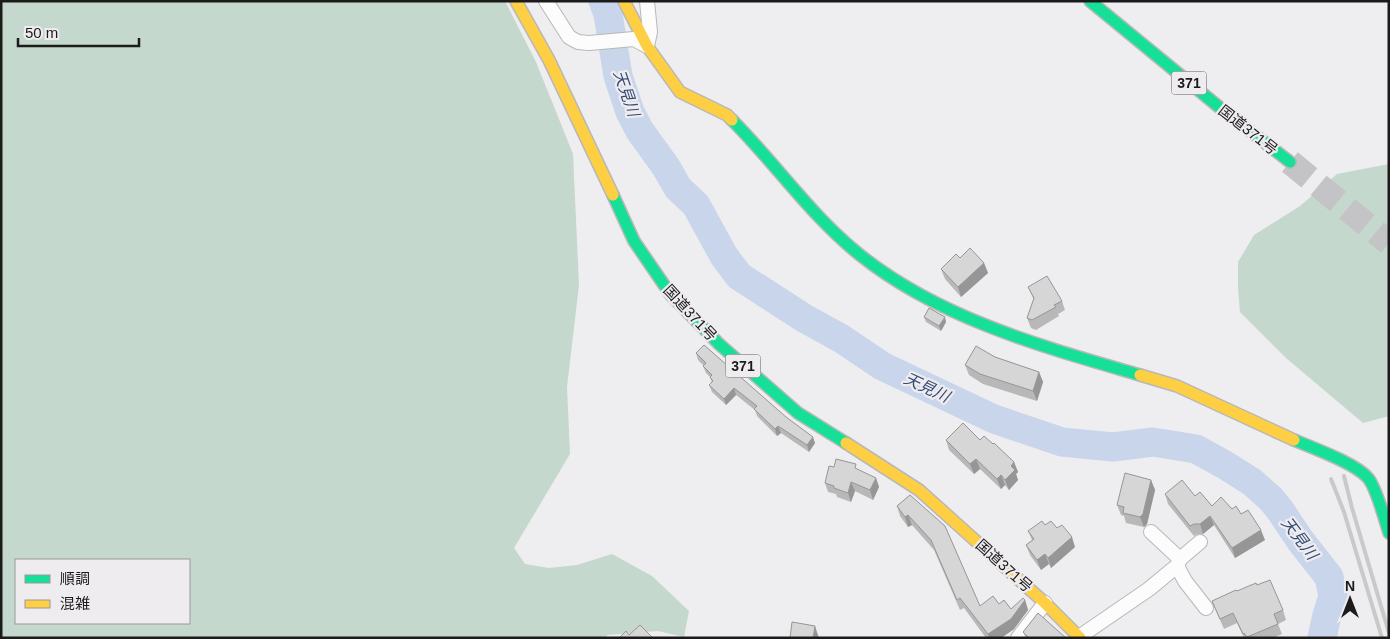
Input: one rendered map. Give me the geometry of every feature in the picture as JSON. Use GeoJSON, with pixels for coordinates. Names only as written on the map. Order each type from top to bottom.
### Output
{"type":"FeatureCollection","features":[{"type":"Feature","properties":{"kind":"main road","name":"国道371号"},"geometry":{"type":"LineString","coordinates":[[516,1],[549,60],[634,241],[671,295],[719,344],[798,413],[919,490],[1045,603],[1079,637]]}},
{"type":"Feature","properties":{"kind":"main road"},"geometry":{"type":"LineString","coordinates":[[624,1],[640,42],[680,92],[727,116],[740,127],[819,217],[860,255],[898,281],[952,312],[1082,358],[1177,386],[1350,465],[1368,478],[1389,533]]}},
{"type":"Feature","properties":{"kind":"main road","name":"国道371号"},"geometry":{"type":"LineString","coordinates":[[1090,1],[1219,107],[1290,162]]}},
{"type":"Feature","properties":{"kind":"street"},"geometry":{"type":"LineString","coordinates":[[546,1],[569,36],[578,42],[589,44],[640,42],[650,32],[650,14],[647,1]]}},
{"type":"Feature","properties":{"kind":"street"},"geometry":{"type":"LineString","coordinates":[[1151,532],[1178,562],[1196,596],[1206,608]]}},
{"type":"Feature","properties":{"kind":"street"},"geometry":{"type":"LineString","coordinates":[[1079,637],[1149,589],[1200,542]]}},
{"type":"Feature","properties":{"kind":"street"},"geometry":{"type":"LineString","coordinates":[[1018,638],[1045,603]]}},
{"type":"Feature","properties":{"kind":"green space"},"geometry":{"type":"Polygon","coordinates":[[[1,1],[505,1],[536,62],[573,154],[579,285],[567,387],[570,454],[514,548],[525,564],[549,568],[577,565],[612,554],[652,576],[689,611],[684,637],[658,631],[607,635],[607,638],[1,638],[1,1]]]}},
{"type":"Feature","properties":{"kind":"green space"},"geometry":{"type":"Polygon","coordinates":[[[1389,164],[1389,416],[1363,423],[1286,358],[1240,312],[1238,262],[1254,235],[1300,206],[1337,174],[1389,164]]]}},
{"type":"Feature","properties":{"kind":"building"},"geometry":{"type":"Polygon","coordinates":[[[970,248],[984,263],[958,287],[941,269],[956,254],[960,258],[970,248]]]}},
{"type":"Feature","properties":{"kind":"building"},"geometry":{"type":"Polygon","coordinates":[[[1047,276],[1062,301],[1054,305],[1056,307],[1032,320],[1027,318],[1034,298],[1028,287],[1047,276]]]}},
{"type":"Feature","properties":{"kind":"building"},"geometry":{"type":"Polygon","coordinates":[[[929,308],[945,317],[939,326],[924,317],[929,308]]]}},
{"type":"Feature","properties":{"kind":"building"},"geometry":{"type":"Polygon","coordinates":[[[704,345],[786,417],[813,437],[807,445],[778,426],[775,429],[754,409],[757,406],[734,388],[724,399],[709,385],[713,381],[710,377],[712,375],[703,366],[706,363],[696,353],[704,345]]]}},
{"type":"Feature","properties":{"kind":"building"},"geometry":{"type":"Polygon","coordinates":[[[976,346],[995,357],[1039,372],[1033,391],[980,374],[965,365],[976,346]]]}},
{"type":"Feature","properties":{"kind":"building"},"geometry":{"type":"Polygon","coordinates":[[[963,423],[980,440],[984,436],[1014,462],[1011,466],[1015,470],[1005,480],[1001,475],[997,479],[976,459],[970,464],[946,440],[963,423]]]}},
{"type":"Feature","properties":{"kind":"building"},"geometry":{"type":"Polygon","coordinates":[[[836,459],[856,464],[855,468],[876,478],[870,490],[851,482],[848,493],[825,483],[829,466],[834,467],[836,459]]]}},
{"type":"Feature","properties":{"kind":"building"},"geometry":{"type":"Polygon","coordinates":[[[1125,473],[1151,480],[1143,514],[1140,517],[1123,513],[1124,507],[1117,505],[1125,473]]]}},
{"type":"Feature","properties":{"kind":"building"},"geometry":{"type":"Polygon","coordinates":[[[1182,480],[1195,496],[1200,492],[1212,506],[1221,497],[1232,509],[1236,506],[1241,514],[1248,510],[1261,530],[1232,548],[1210,516],[1200,524],[1190,526],[1165,494],[1182,480]]]}},
{"type":"Feature","properties":{"kind":"building"},"geometry":{"type":"Polygon","coordinates":[[[910,495],[945,526],[980,606],[993,596],[999,604],[1004,600],[1011,609],[1023,598],[1025,600],[1011,619],[988,634],[960,598],[957,600],[931,540],[908,515],[905,517],[897,506],[910,495]]]}},
{"type":"Feature","properties":{"kind":"building"},"geometry":{"type":"Polygon","coordinates":[[[1042,521],[1045,525],[1051,521],[1057,528],[1062,525],[1072,537],[1048,558],[1045,554],[1037,560],[1026,545],[1034,539],[1028,531],[1042,521]]]}},
{"type":"Feature","properties":{"kind":"building"},"geometry":{"type":"Polygon","coordinates":[[[1270,580],[1283,610],[1274,614],[1278,624],[1247,637],[1243,634],[1233,613],[1220,619],[1212,601],[1236,590],[1270,580]]]}},
{"type":"Feature","properties":{"kind":"building"},"geometry":{"type":"Polygon","coordinates":[[[1038,613],[1066,638],[1029,638],[1023,632],[1038,613]]]}},
{"type":"Feature","properties":{"kind":"building"},"geometry":{"type":"Polygon","coordinates":[[[792,622],[815,626],[813,638],[790,638],[792,622]]]}},
{"type":"Feature","properties":{"kind":"building"},"geometry":{"type":"Polygon","coordinates":[[[640,625],[653,638],[619,638],[626,631],[629,635],[640,625]]]}},
{"type":"Feature","properties":{"kind":"waterway","name":"天見川"},"geometry":{"type":"LineString","coordinates":[[603,1],[608,14],[618,76],[630,112],[640,131],[666,167],[678,188],[696,205],[724,256],[739,276],[804,318],[842,339],[882,366],[994,419],[1062,442],[1113,447],[1153,442],[1196,449],[1225,465],[1252,482],[1271,499],[1329,577],[1333,596],[1322,638]]}},
{"type":"Feature","properties":{"kind":"tunnel"},"geometry":{"type":"LineString","coordinates":[[1290,162],[1389,243]]}},
{"type":"Feature","properties":{"kind":"railway"},"geometry":{"type":"LineString","coordinates":[[1344,476],[1389,633]]}},
{"type":"Feature","properties":{"kind":"railway"},"geometry":{"type":"LineString","coordinates":[[1331,479],[1344,512],[1382,638]]}},
{"type":"Feature","properties":{"kind":"traffic: fast"},"geometry":{"type":"LineString","coordinates":[[1090,1],[1219,107],[1290,162]]}},
{"type":"Feature","properties":{"kind":"traffic: fast"},"geometry":{"type":"LineString","coordinates":[[732,120],[842,240],[891,277],[924,297],[958,314],[1030,342],[1140,375]]}},
{"type":"Feature","properties":{"kind":"traffic: fast"},"geometry":{"type":"LineString","coordinates":[[613,195],[634,241],[671,295],[719,344],[798,413],[846,443]]}},
{"type":"Feature","properties":{"kind":"traffic: fast"},"geometry":{"type":"LineString","coordinates":[[1294,440],[1344,461],[1362,472],[1371,482],[1389,533]]}},
{"type":"Feature","properties":{"kind":"traffic: slow"},"geometry":{"type":"LineString","coordinates":[[516,1],[549,60],[613,195]]}},
{"type":"Feature","properties":{"kind":"traffic: slow"},"geometry":{"type":"LineString","coordinates":[[624,1],[647,46],[680,92],[727,115],[732,120]]}},
{"type":"Feature","properties":{"kind":"traffic: slow"},"geometry":{"type":"LineString","coordinates":[[1140,375],[1177,386],[1294,440]]}},
{"type":"Feature","properties":{"kind":"traffic: slow"},"geometry":{"type":"LineString","coordinates":[[846,443],[919,490],[1045,603],[1080,638]]}}]}
